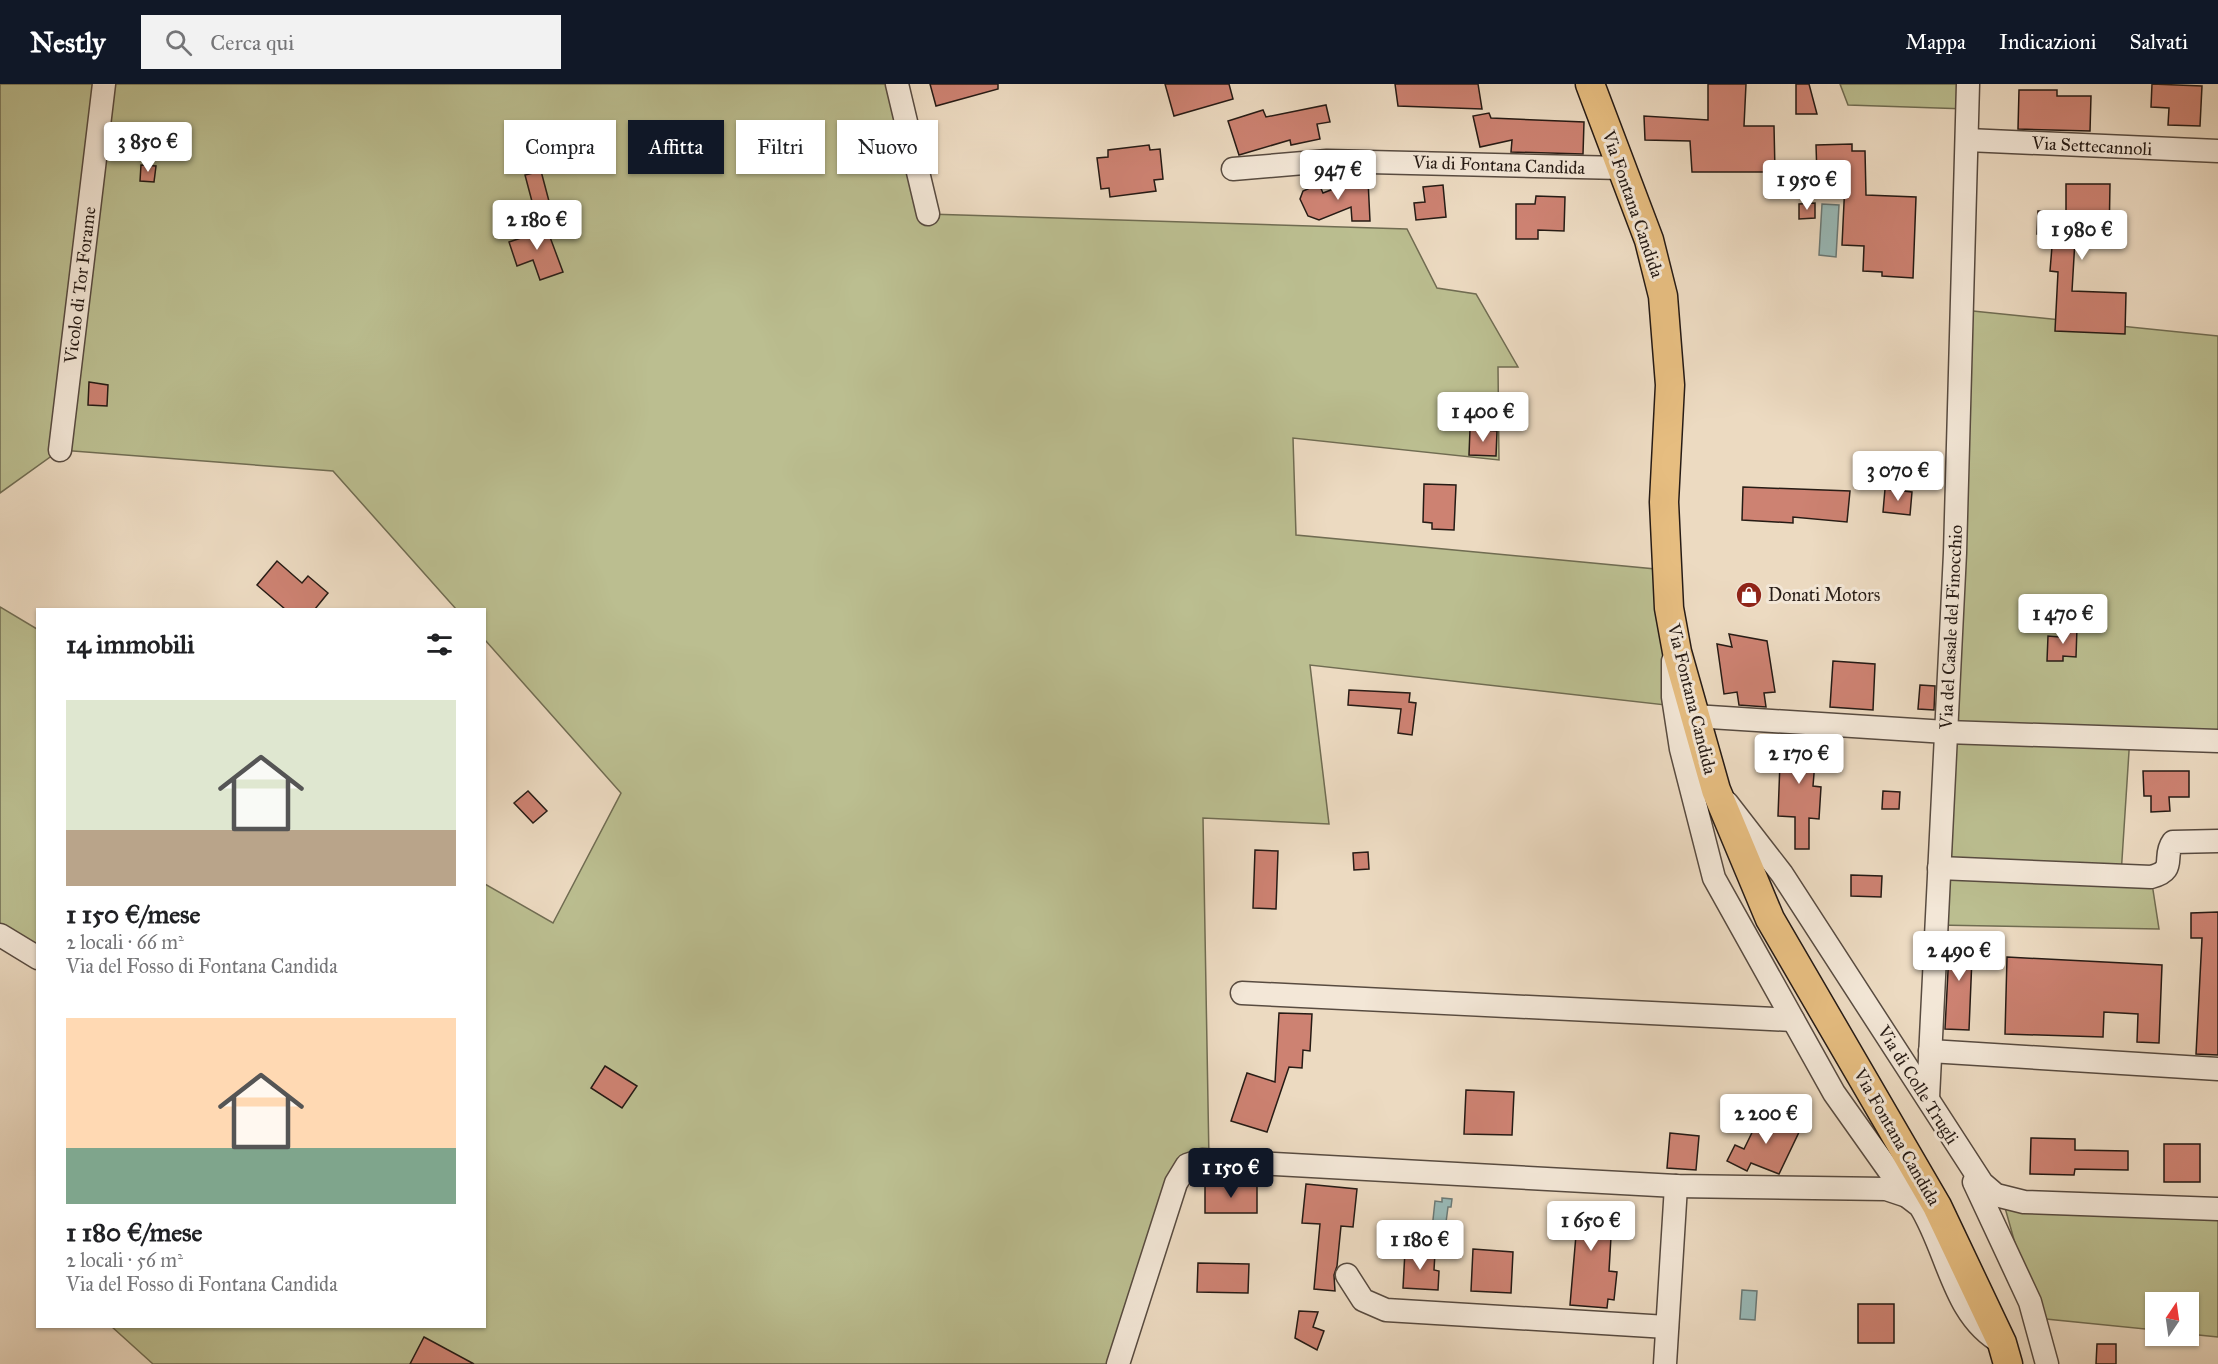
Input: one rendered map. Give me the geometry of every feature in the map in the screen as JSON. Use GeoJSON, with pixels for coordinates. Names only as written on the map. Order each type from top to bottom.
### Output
{"type":"FeatureCollection","features":[{"type":"Feature","properties":{"kind":"main road","name":"Via Fontana Candida"},"geometry":{"type":"LineString","coordinates":[[1590,84],[1652,247],[1665,310],[1670,394],[1664,528],[1666,579],[1674,639],[1716,790],[1770,920],[1937,1206],[2005,1353]]}},
{"type":"Feature","properties":{"kind":"street","name":"Vicolo di Tor Forame"},"geometry":{"type":"LineString","coordinates":[[60,450],[104,84]]}},
{"type":"Feature","properties":{"kind":"street"},"geometry":{"type":"LineString","coordinates":[[897,84],[928,214]]}},
{"type":"Feature","properties":{"kind":"street","name":"Via del Casale del Finocchio"},"geometry":{"type":"LineString","coordinates":[[1928,1098],[1955,553],[1968,84]]}},
{"type":"Feature","properties":{"kind":"street","name":"Via Settecannoli"},"geometry":{"type":"LineString","coordinates":[[1967,140],[2218,151]]}},
{"type":"Feature","properties":{"kind":"street","name":"Via di Fontana Candida"},"geometry":{"type":"LineString","coordinates":[[1233,169],[1327,161],[1622,168]]}},
{"type":"Feature","properties":{"kind":"street"},"geometry":{"type":"LineString","coordinates":[[1674,639],[1672,679],[1678,733],[1712,872],[1845,1111],[1907,1196],[1920,1206],[1973,1319],[2005,1353]]}},
{"type":"Feature","properties":{"kind":"street"},"geometry":{"type":"LineString","coordinates":[[1694,717],[1946,732],[2218,741]]}},
{"type":"Feature","properties":{"kind":"street","name":"Via di Colle Trugli"},"geometry":{"type":"LineString","coordinates":[[1716,790],[1749,829],[1782,874],[1986,1188],[2007,1199],[2024,1202],[2218,1209]]}},
{"type":"Feature","properties":{"kind":"street"},"geometry":{"type":"LineString","coordinates":[[1939,868],[2151,877],[2164,872],[2168,867],[2170,846],[2173,842],[2218,841]]}},
{"type":"Feature","properties":{"kind":"street"},"geometry":{"type":"LineString","coordinates":[[0,935],[36,957]]}},
{"type":"Feature","properties":{"kind":"street"},"geometry":{"type":"LineString","coordinates":[[1242,993],[1793,1020]]}},
{"type":"Feature","properties":{"kind":"street"},"geometry":{"type":"LineString","coordinates":[[1930,1051],[2218,1069]]}},
{"type":"Feature","properties":{"kind":"street"},"geometry":{"type":"LineString","coordinates":[[1956,1145],[2021,1281],[2036,1318],[2048,1364]]}},
{"type":"Feature","properties":{"kind":"street"},"geometry":{"type":"LineString","coordinates":[[1118,1364],[1176,1183],[1187,1165],[1209,1160],[1676,1186],[1868,1188],[1886,1189],[1907,1196]]}},
{"type":"Feature","properties":{"kind":"street"},"geometry":{"type":"LineString","coordinates":[[1665,1364],[1676,1186]]}},
{"type":"Feature","properties":{"kind":"street"},"geometry":{"type":"LineString","coordinates":[[1347,1275],[1364,1300],[1386,1310],[1667,1327]]}},
{"type":"Feature","properties":{"kind":"green space"},"geometry":{"type":"Polygon","coordinates":[[[0,84],[897,84],[906,120],[837,120],[837,174],[918,174],[928,214],[1407,229],[1437,288],[1476,294],[1518,367],[1498,367],[1499,460],[1293,438],[1296,535],[1666,570],[1692,708],[1310,665],[1329,824],[1203,818],[1209,1160],[1191,1163],[1118,1364],[153,1364],[113,1328],[486,1328],[486,885],[553,923],[621,793],[486,641],[486,608],[455,608],[333,471],[60,450],[0,493],[0,84]]]}},
{"type":"Feature","properties":{"kind":"green space"},"geometry":{"type":"Polygon","coordinates":[[[1840,84],[1968,84],[1967,109],[1848,105],[1840,84]]]}},
{"type":"Feature","properties":{"kind":"green space"},"geometry":{"type":"Polygon","coordinates":[[[1963,310],[2218,336],[2218,736],[2130,736],[2121,875],[2151,877],[2159,929],[1936,925],[1963,310]]]}},
{"type":"Feature","properties":{"kind":"green space"},"geometry":{"type":"Polygon","coordinates":[[[0,607],[36,628],[36,957],[0,935],[0,607]]]}},
{"type":"Feature","properties":{"kind":"green space"},"geometry":{"type":"Polygon","coordinates":[[[2002,1197],[2218,1209],[2218,1337],[2199,1335],[2199,1292],[2145,1292],[2145,1329],[2036,1318],[2002,1197]]]}},
{"type":"Feature","properties":{"kind":"water"},"geometry":{"type":"Polygon","coordinates":[[[1822,204],[1839,205],[1836,257],[1819,255],[1822,204]]]}},
{"type":"Feature","properties":{"kind":"water"},"geometry":{"type":"Polygon","coordinates":[[[1442,1198],[1452,1199],[1451,1207],[1448,1207],[1445,1230],[1432,1229],[1435,1201],[1442,1202],[1442,1198]]]}},
{"type":"Feature","properties":{"kind":"water"},"geometry":{"type":"Polygon","coordinates":[[[1742,1290],[1757,1291],[1755,1320],[1740,1319],[1742,1290]]]}},
{"type":"Feature","properties":{"kind":"building"},"geometry":{"type":"Polygon","coordinates":[[[930,84],[998,84],[998,89],[936,106],[930,84]]]}},
{"type":"Feature","properties":{"kind":"building"},"geometry":{"type":"Polygon","coordinates":[[[1165,84],[1229,84],[1233,99],[1174,116],[1165,84]]]}},
{"type":"Feature","properties":{"kind":"building"},"geometry":{"type":"Polygon","coordinates":[[[1395,84],[1478,84],[1482,109],[1398,106],[1395,84]]]}},
{"type":"Feature","properties":{"kind":"building"},"geometry":{"type":"Polygon","coordinates":[[[1708,84],[1746,84],[1744,126],[1774,126],[1775,172],[1692,172],[1690,141],[1645,140],[1644,116],[1708,120],[1708,84]]]}},
{"type":"Feature","properties":{"kind":"building"},"geometry":{"type":"Polygon","coordinates":[[[1796,84],[1809,84],[1817,114],[1796,114],[1796,84]]]}},
{"type":"Feature","properties":{"kind":"building"},"geometry":{"type":"Polygon","coordinates":[[[2152,84],[2202,86],[2200,126],[2168,125],[2169,108],[2151,107],[2152,84]]]}},
{"type":"Feature","properties":{"kind":"building"},"geometry":{"type":"Polygon","coordinates":[[[2019,90],[2057,90],[2057,96],[2091,96],[2090,131],[2018,129],[2019,90]]]}},
{"type":"Feature","properties":{"kind":"building"},"geometry":{"type":"Polygon","coordinates":[[[1326,105],[1330,122],[1317,124],[1320,139],[1291,145],[1290,140],[1239,155],[1228,121],[1263,110],[1266,117],[1326,105]]]}},
{"type":"Feature","properties":{"kind":"building"},"geometry":{"type":"Polygon","coordinates":[[[1489,113],[1491,118],[1584,122],[1583,154],[1511,152],[1512,140],[1480,147],[1473,116],[1489,113]]]}},
{"type":"Feature","properties":{"kind":"building"},"geometry":{"type":"Polygon","coordinates":[[[1852,144],[1852,151],[1865,151],[1866,195],[1916,197],[1913,278],[1882,276],[1882,272],[1863,271],[1864,246],[1842,245],[1845,182],[1822,182],[1822,175],[1817,175],[1816,145],[1852,144]]]}},
{"type":"Feature","properties":{"kind":"building"},"geometry":{"type":"Polygon","coordinates":[[[1149,145],[1150,150],[1160,149],[1163,179],[1154,180],[1156,191],[1110,197],[1109,188],[1101,189],[1097,158],[1108,157],[1108,150],[1149,145]]]}},
{"type":"Feature","properties":{"kind":"building"},"geometry":{"type":"Polygon","coordinates":[[[141,165],[156,166],[154,182],[140,181],[141,165]]]}},
{"type":"Feature","properties":{"kind":"building"},"geometry":{"type":"Polygon","coordinates":[[[542,174],[550,205],[534,209],[525,175],[542,174]]]}},
{"type":"Feature","properties":{"kind":"building"},"geometry":{"type":"Polygon","coordinates":[[[1368,180],[1370,221],[1352,221],[1351,207],[1319,220],[1308,216],[1300,199],[1303,191],[1319,184],[1323,193],[1354,181],[1368,180]]]}},
{"type":"Feature","properties":{"kind":"building"},"geometry":{"type":"Polygon","coordinates":[[[2066,184],[2110,184],[2109,241],[2075,240],[2072,291],[2126,293],[2125,334],[2055,331],[2058,272],[2050,271],[2053,234],[2037,234],[2038,211],[2066,212],[2066,184]]]}},
{"type":"Feature","properties":{"kind":"building"},"geometry":{"type":"Polygon","coordinates":[[[1443,185],[1446,217],[1416,220],[1414,203],[1425,202],[1423,187],[1443,185]]]}},
{"type":"Feature","properties":{"kind":"building"},"geometry":{"type":"Polygon","coordinates":[[[1536,196],[1565,197],[1564,231],[1538,230],[1538,239],[1516,239],[1516,204],[1535,204],[1536,196]]]}},
{"type":"Feature","properties":{"kind":"building"},"geometry":{"type":"Polygon","coordinates":[[[1815,203],[1815,218],[1799,219],[1799,204],[1815,203]]]}},
{"type":"Feature","properties":{"kind":"building"},"geometry":{"type":"Polygon","coordinates":[[[544,221],[563,272],[540,280],[533,260],[517,266],[509,242],[527,236],[524,228],[544,221]]]}},
{"type":"Feature","properties":{"kind":"building"},"geometry":{"type":"Polygon","coordinates":[[[89,382],[108,385],[107,406],[88,405],[89,382]]]}},
{"type":"Feature","properties":{"kind":"building"},"geometry":{"type":"Polygon","coordinates":[[[1470,429],[1497,431],[1496,456],[1469,455],[1470,429]]]}},
{"type":"Feature","properties":{"kind":"building"},"geometry":{"type":"Polygon","coordinates":[[[1424,484],[1456,485],[1454,530],[1432,529],[1432,523],[1423,522],[1424,484]]]}},
{"type":"Feature","properties":{"kind":"building"},"geometry":{"type":"Polygon","coordinates":[[[1743,487],[1850,491],[1847,522],[1793,517],[1793,523],[1742,520],[1743,487]]]}},
{"type":"Feature","properties":{"kind":"building"},"geometry":{"type":"Polygon","coordinates":[[[1885,489],[1912,492],[1910,515],[1883,512],[1885,489]]]}},
{"type":"Feature","properties":{"kind":"building"},"geometry":{"type":"Polygon","coordinates":[[[277,561],[302,583],[308,576],[328,593],[316,608],[284,608],[257,585],[277,561]]]}},
{"type":"Feature","properties":{"kind":"building"},"geometry":{"type":"Polygon","coordinates":[[[2059,627],[2077,627],[2076,657],[2063,656],[2063,661],[2047,661],[2048,636],[2059,637],[2059,627]]]}},
{"type":"Feature","properties":{"kind":"building"},"geometry":{"type":"Polygon","coordinates":[[[1729,634],[1767,641],[1775,692],[1764,693],[1766,707],[1739,705],[1737,692],[1724,694],[1717,644],[1732,647],[1729,634]]]}},
{"type":"Feature","properties":{"kind":"building"},"geometry":{"type":"Polygon","coordinates":[[[1833,661],[1875,664],[1873,710],[1830,707],[1833,661]]]}},
{"type":"Feature","properties":{"kind":"building"},"geometry":{"type":"Polygon","coordinates":[[[1920,685],[1935,686],[1934,710],[1918,709],[1920,685]]]}},
{"type":"Feature","properties":{"kind":"building"},"geometry":{"type":"Polygon","coordinates":[[[1349,690],[1410,693],[1409,702],[1416,703],[1412,735],[1398,733],[1401,709],[1348,705],[1349,690]]]}},
{"type":"Feature","properties":{"kind":"building"},"geometry":{"type":"Polygon","coordinates":[[[1781,735],[1817,737],[1813,786],[1821,787],[1819,819],[1809,818],[1809,849],[1795,849],[1795,817],[1778,816],[1781,735]]]}},
{"type":"Feature","properties":{"kind":"building"},"geometry":{"type":"Polygon","coordinates":[[[2143,771],[2189,771],[2189,797],[2169,797],[2170,811],[2151,812],[2151,796],[2144,796],[2143,771]]]}},
{"type":"Feature","properties":{"kind":"building"},"geometry":{"type":"Polygon","coordinates":[[[528,791],[547,811],[533,823],[514,803],[528,791]]]}},
{"type":"Feature","properties":{"kind":"building"},"geometry":{"type":"Polygon","coordinates":[[[1883,791],[1900,792],[1899,809],[1882,809],[1883,791]]]}},
{"type":"Feature","properties":{"kind":"building"},"geometry":{"type":"Polygon","coordinates":[[[1255,850],[1278,851],[1276,909],[1253,908],[1255,850]]]}},
{"type":"Feature","properties":{"kind":"building"},"geometry":{"type":"Polygon","coordinates":[[[1368,852],[1369,869],[1354,870],[1353,853],[1368,852]]]}},
{"type":"Feature","properties":{"kind":"building"},"geometry":{"type":"Polygon","coordinates":[[[1851,875],[1882,876],[1881,897],[1851,896],[1851,875]]]}},
{"type":"Feature","properties":{"kind":"building"},"geometry":{"type":"Polygon","coordinates":[[[2218,912],[2218,1055],[2196,1054],[2202,938],[2191,938],[2191,913],[2218,912]]]}},
{"type":"Feature","properties":{"kind":"building"},"geometry":{"type":"Polygon","coordinates":[[[1950,933],[1973,934],[1969,1030],[1945,1029],[1950,933]]]}},
{"type":"Feature","properties":{"kind":"building"},"geometry":{"type":"Polygon","coordinates":[[[2007,957],[2162,965],[2159,1043],[2137,1042],[2138,1014],[2104,1012],[2103,1037],[2005,1034],[2007,957]]]}},
{"type":"Feature","properties":{"kind":"building"},"geometry":{"type":"Polygon","coordinates":[[[1279,1013],[1312,1014],[1310,1051],[1303,1050],[1302,1068],[1289,1067],[1267,1132],[1231,1121],[1247,1073],[1275,1082],[1279,1013]]]}},
{"type":"Feature","properties":{"kind":"building"},"geometry":{"type":"Polygon","coordinates":[[[605,1066],[637,1086],[622,1108],[591,1088],[605,1066]]]}},
{"type":"Feature","properties":{"kind":"building"},"geometry":{"type":"Polygon","coordinates":[[[1466,1090],[1514,1092],[1512,1135],[1464,1134],[1466,1090]]]}},
{"type":"Feature","properties":{"kind":"building"},"geometry":{"type":"Polygon","coordinates":[[[1762,1112],[1800,1130],[1779,1174],[1751,1163],[1747,1171],[1727,1161],[1735,1145],[1744,1149],[1762,1112]]]}},
{"type":"Feature","properties":{"kind":"building"},"geometry":{"type":"Polygon","coordinates":[[[1670,1133],[1699,1136],[1696,1170],[1667,1168],[1670,1133]]]}},
{"type":"Feature","properties":{"kind":"building"},"geometry":{"type":"Polygon","coordinates":[[[2031,1138],[2075,1139],[2075,1150],[2128,1151],[2128,1170],[2075,1169],[2074,1175],[2030,1174],[2031,1138]]]}},
{"type":"Feature","properties":{"kind":"building"},"geometry":{"type":"Polygon","coordinates":[[[2164,1144],[2200,1144],[2200,1182],[2164,1182],[2164,1144]]]}},
{"type":"Feature","properties":{"kind":"building"},"geometry":{"type":"Polygon","coordinates":[[[1306,1184],[1357,1189],[1353,1227],[1341,1226],[1334,1275],[1335,1291],[1314,1289],[1320,1224],[1302,1223],[1306,1184]]]}},
{"type":"Feature","properties":{"kind":"building"},"geometry":{"type":"Polygon","coordinates":[[[1205,1185],[1257,1185],[1257,1213],[1205,1213],[1205,1185]]]}},
{"type":"Feature","properties":{"kind":"building"},"geometry":{"type":"Polygon","coordinates":[[[1562,1202],[1616,1205],[1615,1237],[1611,1237],[1609,1271],[1617,1272],[1614,1300],[1608,1299],[1607,1308],[1570,1305],[1576,1235],[1560,1234],[1562,1202]]]}},
{"type":"Feature","properties":{"kind":"building"},"geometry":{"type":"Polygon","coordinates":[[[1473,1249],[1513,1252],[1511,1293],[1471,1291],[1473,1249]]]}},
{"type":"Feature","properties":{"kind":"building"},"geometry":{"type":"Polygon","coordinates":[[[1405,1251],[1435,1253],[1434,1270],[1439,1271],[1438,1290],[1403,1288],[1405,1251]]]}},
{"type":"Feature","properties":{"kind":"building"},"geometry":{"type":"Polygon","coordinates":[[[1198,1263],[1249,1264],[1248,1293],[1197,1292],[1198,1263]]]}},
{"type":"Feature","properties":{"kind":"building"},"geometry":{"type":"Polygon","coordinates":[[[1858,1304],[1894,1304],[1894,1343],[1858,1343],[1858,1304]]]}},
{"type":"Feature","properties":{"kind":"building"},"geometry":{"type":"Polygon","coordinates":[[[1299,1311],[1318,1312],[1313,1327],[1324,1331],[1317,1350],[1295,1338],[1299,1311]]]}},
{"type":"Feature","properties":{"kind":"building"},"geometry":{"type":"Polygon","coordinates":[[[424,1337],[474,1364],[410,1364],[424,1337]]]}},
{"type":"Feature","properties":{"kind":"building"},"geometry":{"type":"Polygon","coordinates":[[[2097,1344],[2116,1344],[2116,1364],[2096,1364],[2097,1344]]]}},
{"type":"Feature","properties":{"kind":"place","name":"Donati Motors"},"geometry":{"type":"Point","coordinates":[1749,595]}}]}
